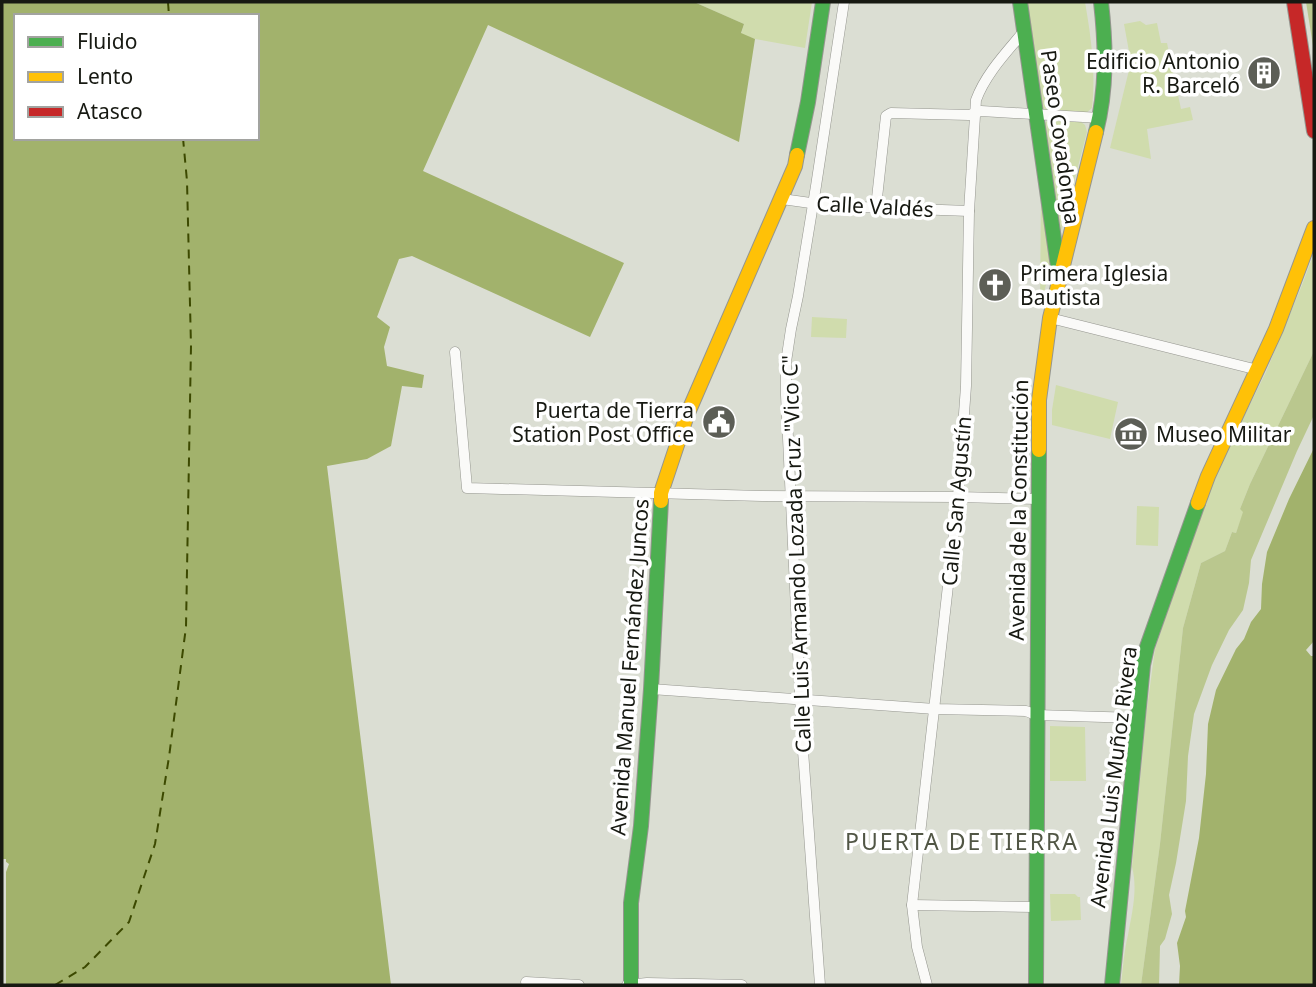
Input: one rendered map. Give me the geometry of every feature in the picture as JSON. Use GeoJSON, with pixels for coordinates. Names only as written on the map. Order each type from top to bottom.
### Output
{"type":"FeatureCollection","features":[{"type":"Feature","properties":{"kind":"main road","name":"Avenida Manuel Fernández Juncos"},"geometry":{"type":"LineString","coordinates":[[629,985],[631,903],[651,689],[661,493],[687,415],[795,166],[824,2]]}},
{"type":"Feature","properties":{"kind":"main road","name":"Paseo Covadonga"},"geometry":{"type":"LineString","coordinates":[[1020,2],[1060,278]]}},
{"type":"Feature","properties":{"kind":"main road","name":"Avenida de la Constitución"},"geometry":{"type":"LineString","coordinates":[[1036,985],[1039,400],[1050,318],[1100,118],[1105,75],[1105,35],[1101,2]]}},
{"type":"Feature","properties":{"kind":"main road"},"geometry":{"type":"LineString","coordinates":[[1294,2],[1314,131]]}},
{"type":"Feature","properties":{"kind":"main road","name":"Avenida Luis Muñoz Rivera"},"geometry":{"type":"LineString","coordinates":[[1111,985],[1147,647],[1208,476],[1276,329],[1314,228]]}},
{"type":"Feature","properties":{"kind":"street","name":"Calle Luis Armando Lozada Cruz \"Vico C\""},"geometry":{"type":"LineString","coordinates":[[820,985],[800,700],[786,362],[844,2]]}},
{"type":"Feature","properties":{"kind":"street","name":"Calle San Agustín"},"geometry":{"type":"LineString","coordinates":[[927,985],[917,947],[912,905],[958,497],[966,386],[969,211],[976,100],[979,90],[994,67],[1025,30]]}},
{"type":"Feature","properties":{"kind":"street"},"geometry":{"type":"LineString","coordinates":[[876,207],[886,116],[891,113],[969,115],[981,111],[1100,118]]}},
{"type":"Feature","properties":{"kind":"street","name":"Calle Valdés"},"geometry":{"type":"LineString","coordinates":[[782,199],[813,204],[969,211]]}},
{"type":"Feature","properties":{"kind":"street"},"geometry":{"type":"LineString","coordinates":[[1050,318],[1258,370]]}},
{"type":"Feature","properties":{"kind":"street"},"geometry":{"type":"LineString","coordinates":[[455,352],[467,488],[1038,499]]}},
{"type":"Feature","properties":{"kind":"street"},"geometry":{"type":"LineString","coordinates":[[651,689],[935,709],[1138,718]]}},
{"type":"Feature","properties":{"kind":"street"},"geometry":{"type":"LineString","coordinates":[[912,905],[1035,907]]}},
{"type":"Feature","properties":{"kind":"street"},"geometry":{"type":"LineString","coordinates":[[526,982],[579,985]]}},
{"type":"Feature","properties":{"kind":"street"},"geometry":{"type":"LineString","coordinates":[[629,985],[742,985]]}},
{"type":"Feature","properties":{"kind":"shaded area"},"geometry":{"type":"Polygon","coordinates":[[[3,2],[694,2],[744,24],[741,33],[755,39],[739,142],[488,25],[423,171],[624,263],[590,337],[412,256],[399,259],[377,317],[390,327],[384,347],[387,366],[424,375],[422,388],[402,386],[391,446],[367,459],[327,466],[391,985],[6,985],[6,872],[9,864],[2,859],[3,2]]]}},
{"type":"Feature","properties":{"kind":"shaded area"},"geometry":{"type":"Polygon","coordinates":[[[694,2],[812,2],[805,48],[741,34],[744,24],[694,2]]]}},
{"type":"Feature","properties":{"kind":"shaded area"},"geometry":{"type":"Polygon","coordinates":[[[1026,2],[1085,2],[1093,68],[1092,108],[1086,113],[1043,108],[1026,2]]]}},
{"type":"Feature","properties":{"kind":"shaded area"},"geometry":{"type":"Polygon","coordinates":[[[1306,2],[1314,2],[1314,52],[1306,2]]]}},
{"type":"Feature","properties":{"kind":"shaded area"},"geometry":{"type":"Polygon","coordinates":[[[1140,21],[1146,25],[1157,23],[1161,43],[1167,43],[1181,109],[1190,107],[1193,120],[1147,129],[1151,159],[1110,148],[1130,66],[1124,24],[1140,21]]]}},
{"type":"Feature","properties":{"kind":"shaded area"},"geometry":{"type":"Polygon","coordinates":[[[1047,121],[1081,122],[1087,132],[1059,239],[1043,125],[1047,121]]]}},
{"type":"Feature","properties":{"kind":"shaded area"},"geometry":{"type":"Polygon","coordinates":[[[1041,190],[1051,264],[1040,309],[1040,308],[1041,190]]]}},
{"type":"Feature","properties":{"kind":"shaded area"},"geometry":{"type":"Polygon","coordinates":[[[1314,253],[1314,351],[1250,484],[1240,509],[1244,511],[1236,533],[1232,532],[1225,551],[1201,563],[1183,628],[1160,844],[1141,985],[1121,985],[1134,901],[1132,867],[1155,649],[1221,463],[1266,372],[1314,253]]]}},
{"type":"Feature","properties":{"kind":"shaded area"},"geometry":{"type":"Polygon","coordinates":[[[812,317],[847,319],[846,338],[811,337],[812,317]]]}},
{"type":"Feature","properties":{"kind":"shaded area"},"geometry":{"type":"Polygon","coordinates":[[[1314,351],[1314,415],[1251,560],[1243,610],[1229,630],[1212,665],[1194,714],[1188,756],[1186,801],[1169,895],[1172,914],[1165,939],[1160,946],[1159,985],[1141,985],[1160,844],[1183,628],[1201,563],[1225,551],[1232,532],[1236,533],[1243,512],[1240,509],[1250,484],[1314,351]]]}},
{"type":"Feature","properties":{"kind":"shaded area"},"geometry":{"type":"Polygon","coordinates":[[[1056,385],[1118,402],[1110,439],[1052,425],[1056,385]]]}},
{"type":"Feature","properties":{"kind":"shaded area"},"geometry":{"type":"Polygon","coordinates":[[[1314,448],[1314,641],[1306,650],[1314,656],[1314,985],[1179,985],[1177,943],[1186,917],[1199,838],[1208,724],[1216,690],[1251,622],[1261,609],[1267,552],[1314,448]]]}},
{"type":"Feature","properties":{"kind":"shaded area"},"geometry":{"type":"Polygon","coordinates":[[[1137,506],[1159,507],[1158,546],[1136,545],[1137,506]]]}},
{"type":"Feature","properties":{"kind":"shaded area"},"geometry":{"type":"Polygon","coordinates":[[[1050,726],[1085,727],[1086,781],[1050,781],[1050,726]]]}},
{"type":"Feature","properties":{"kind":"shaded area"},"geometry":{"type":"Polygon","coordinates":[[[1050,894],[1075,894],[1080,897],[1081,920],[1051,921],[1050,894]]]}},
{"type":"Feature","properties":{"kind":"pier"},"geometry":{"type":"Polygon","coordinates":[[[2,859],[6,859],[5,985],[2,985],[2,872],[5,865],[2,859]]]}},
{"type":"Feature","properties":{"kind":"ferry route"},"geometry":{"type":"LineString","coordinates":[[168,2],[169,14]]}},
{"type":"Feature","properties":{"kind":"ferry route"},"geometry":{"type":"LineString","coordinates":[[55,985],[85,967],[129,922],[155,844],[169,757],[186,627],[191,346],[187,181],[183,140]]}},
{"type":"Feature","properties":{"kind":"traffic: fast"},"geometry":{"type":"LineString","coordinates":[[797,155],[823,2]]}},
{"type":"Feature","properties":{"kind":"traffic: fast"},"geometry":{"type":"LineString","coordinates":[[1020,2],[1059,274]]}},
{"type":"Feature","properties":{"kind":"traffic: fast"},"geometry":{"type":"LineString","coordinates":[[1096,132],[1104,67],[1101,2]]}},
{"type":"Feature","properties":{"kind":"traffic: fast"},"geometry":{"type":"LineString","coordinates":[[1036,985],[1039,450]]}},
{"type":"Feature","properties":{"kind":"traffic: fast"},"geometry":{"type":"LineString","coordinates":[[631,985],[631,903],[641,826],[661,501]]}},
{"type":"Feature","properties":{"kind":"traffic: fast"},"geometry":{"type":"LineString","coordinates":[[1112,985],[1143,665],[1198,503]]}},
{"type":"Feature","properties":{"kind":"traffic: slow"},"geometry":{"type":"LineString","coordinates":[[1039,450],[1039,400],[1050,318],[1096,132]]}},
{"type":"Feature","properties":{"kind":"traffic: slow"},"geometry":{"type":"LineString","coordinates":[[661,501],[661,493],[687,415],[795,166],[797,155]]}},
{"type":"Feature","properties":{"kind":"traffic: slow"},"geometry":{"type":"LineString","coordinates":[[1198,503],[1276,329],[1314,228]]}},
{"type":"Feature","properties":{"kind":"traffic: jam"},"geometry":{"type":"LineString","coordinates":[[1294,2],[1314,131]]}},
{"type":"Feature","properties":{"kind":"place","name":"Edificio Antonio R. Barceló"},"geometry":{"type":"Point","coordinates":[1264,73]}},
{"type":"Feature","properties":{"kind":"place","name":"Primera Iglesia Bautista"},"geometry":{"type":"Point","coordinates":[995,285]}},
{"type":"Feature","properties":{"kind":"place","name":"Puerta de Tierra Station Post Office"},"geometry":{"type":"Point","coordinates":[719,422]}},
{"type":"Feature","properties":{"kind":"place","name":"Museo Militar"},"geometry":{"type":"Point","coordinates":[1131,434]}},
{"type":"Feature","properties":{"kind":"district","name":"PUERTA DE TIERRA"},"geometry":{"type":"Point","coordinates":[962,841]}}]}
